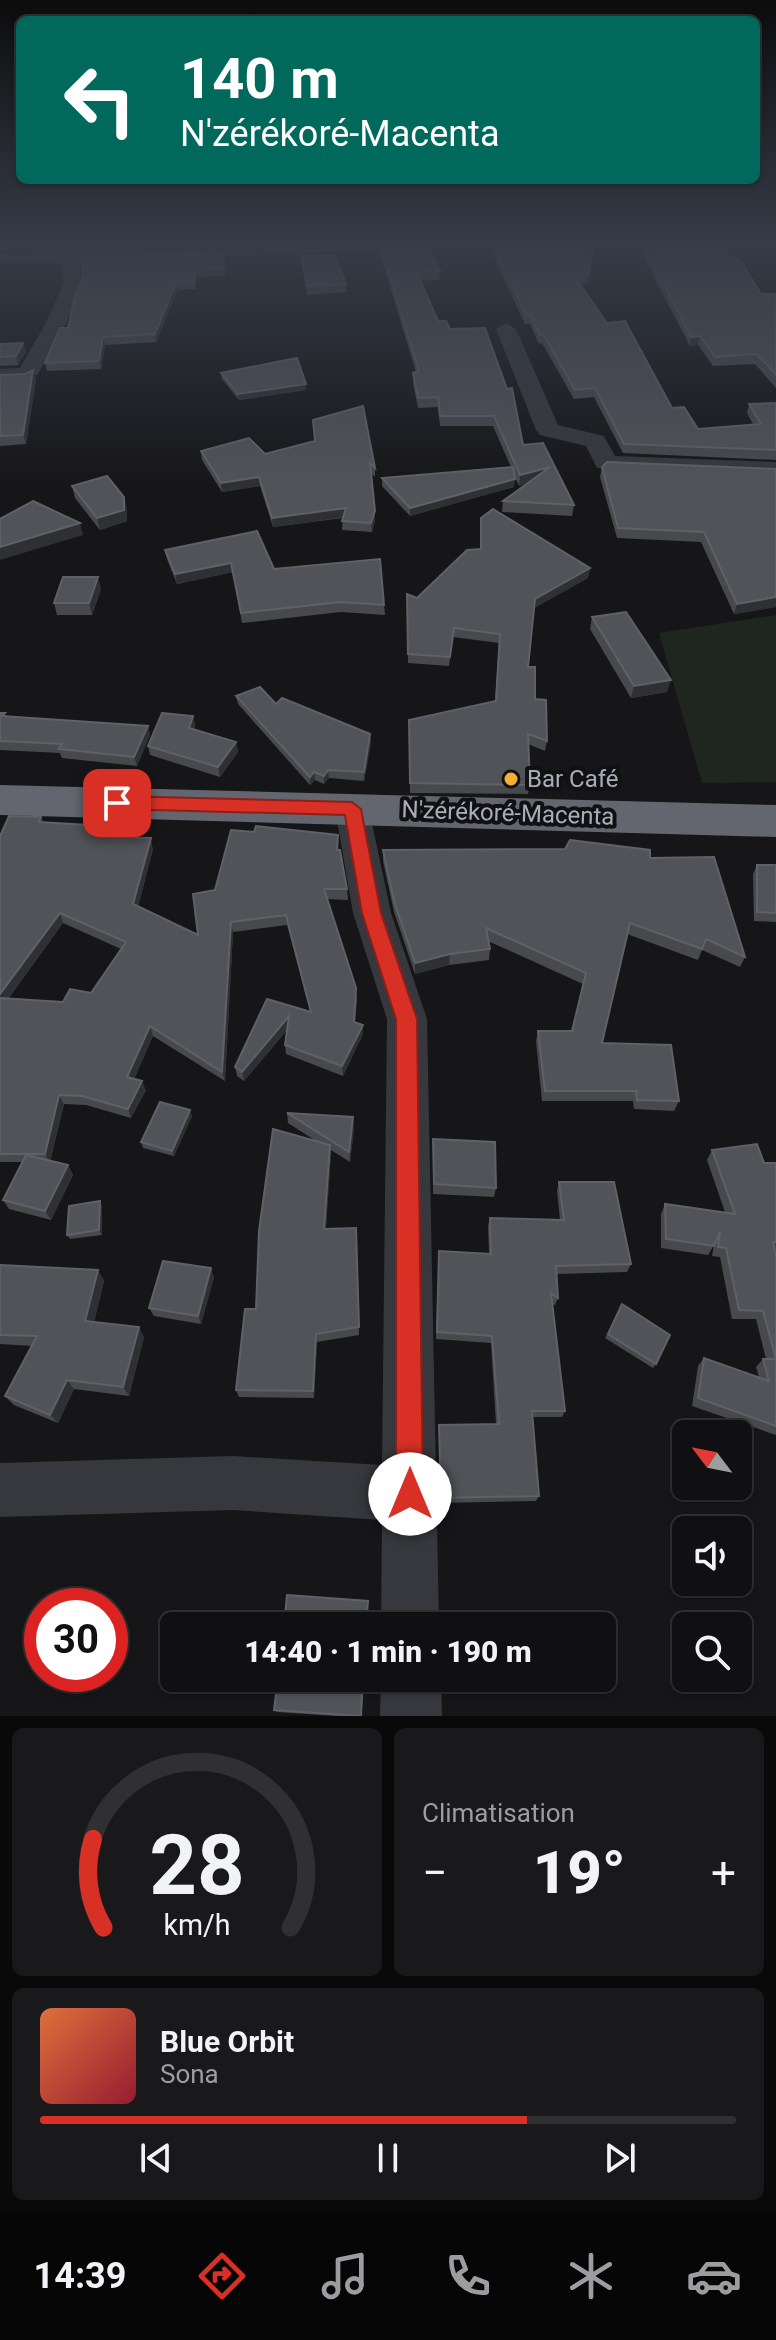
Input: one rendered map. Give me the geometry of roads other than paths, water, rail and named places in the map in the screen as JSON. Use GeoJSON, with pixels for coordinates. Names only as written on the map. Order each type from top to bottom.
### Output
{"type":"FeatureCollection","features":[{"type":"Feature","properties":{"kind":"highway","name":"N'zérékoré-Macenta"},"geometry":{"type":"LineString","coordinates":[[0,800],[776,821]]}},
{"type":"Feature","properties":{"kind":"street"},"geometry":{"type":"LineString","coordinates":[[0,375],[27,374],[55,325]]}},
{"type":"Feature","properties":{"kind":"street"},"geometry":{"type":"LineString","coordinates":[[506,329],[548,430],[596,441],[606,463],[776,469]]}},
{"type":"Feature","properties":{"kind":"street"},"geometry":{"type":"LineString","coordinates":[[352,809],[372,913],[407,1019],[410,1612]]}},
{"type":"Feature","properties":{"kind":"street"},"geometry":{"type":"LineString","coordinates":[[0,1490],[233,1483],[410,1494]]}},
{"type":"Feature","properties":{"kind":"street"},"geometry":{"type":"LineString","coordinates":[[411,1692],[411,1716]]}},
{"type":"Feature","properties":{"kind":"place","name":"Bar Café"},"geometry":{"type":"Point","coordinates":[511,779]}}]}
